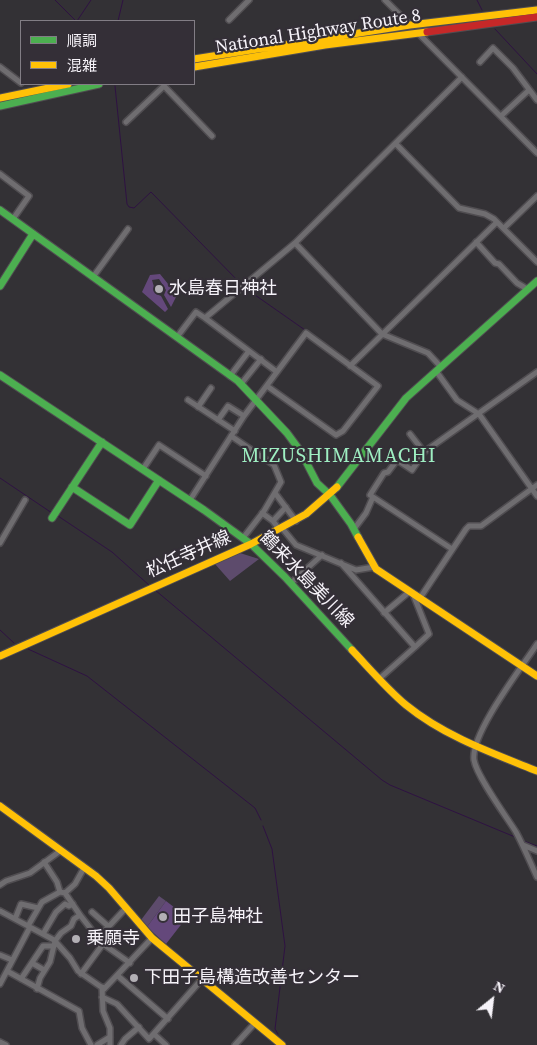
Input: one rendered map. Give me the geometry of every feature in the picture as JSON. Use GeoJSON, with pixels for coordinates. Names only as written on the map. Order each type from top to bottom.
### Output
{"type":"FeatureCollection","features":[{"type":"Feature","properties":{"kind":"main road","name":"National Highway Route 8"},"geometry":{"type":"LineString","coordinates":[[195,59],[410,25],[537,10]]}},
{"type":"Feature","properties":{"kind":"main road","name":"National Highway Route 8"},"geometry":{"type":"LineString","coordinates":[[195,67],[306,48],[537,17]]}},
{"type":"Feature","properties":{"kind":"main road"},"geometry":{"type":"LineString","coordinates":[[0,98],[64,85]]}},
{"type":"Feature","properties":{"kind":"main road"},"geometry":{"type":"LineString","coordinates":[[0,106],[94,85]]}},
{"type":"Feature","properties":{"kind":"main road"},"geometry":{"type":"LineString","coordinates":[[0,210],[241,384],[292,440],[304,457],[317,482],[330,495],[354,529],[374,567],[380,573],[537,676]]}},
{"type":"Feature","properties":{"kind":"main road"},"geometry":{"type":"LineString","coordinates":[[0,286],[33,234]]}},
{"type":"Feature","properties":{"kind":"main road","name":"松任寺井線"},"geometry":{"type":"LineString","coordinates":[[0,656],[251,544],[296,521],[330,495],[406,398],[537,281]]}},
{"type":"Feature","properties":{"kind":"main road","name":"鶴来水島美川線"},"geometry":{"type":"LineString","coordinates":[[0,375],[190,500],[251,544],[291,583],[379,679],[425,719],[475,746],[537,772]]}},
{"type":"Feature","properties":{"kind":"main road"},"geometry":{"type":"LineString","coordinates":[[54,516],[102,442]]}},
{"type":"Feature","properties":{"kind":"main road"},"geometry":{"type":"LineString","coordinates":[[72,488],[130,525],[160,480]]}},
{"type":"Feature","properties":{"kind":"main road"},"geometry":{"type":"LineString","coordinates":[[233,551],[238,545],[240,536]]}},
{"type":"Feature","properties":{"kind":"main road"},"geometry":{"type":"LineString","coordinates":[[261,553],[262,538]]}},
{"type":"Feature","properties":{"kind":"main road"},"geometry":{"type":"LineString","coordinates":[[0,806],[109,888],[152,938],[282,1045]]}},
{"type":"Feature","properties":{"kind":"street"},"geometry":{"type":"LineString","coordinates":[[229,20],[249,0]]}},
{"type":"Feature","properties":{"kind":"street"},"geometry":{"type":"LineString","coordinates":[[386,0],[537,154]]}},
{"type":"Feature","properties":{"kind":"street"},"geometry":{"type":"LineString","coordinates":[[480,62],[493,48],[513,68],[537,100]]}},
{"type":"Feature","properties":{"kind":"street"},"geometry":{"type":"LineString","coordinates":[[0,67],[20,82]]}},
{"type":"Feature","properties":{"kind":"street"},"geometry":{"type":"LineString","coordinates":[[205,318],[295,243],[462,77]]}},
{"type":"Feature","properties":{"kind":"street"},"geometry":{"type":"LineString","coordinates":[[23,85],[32,92]]}},
{"type":"Feature","properties":{"kind":"street"},"geometry":{"type":"LineString","coordinates":[[126,122],[164,85],[212,136]]}},
{"type":"Feature","properties":{"kind":"street"},"geometry":{"type":"LineString","coordinates":[[501,116],[530,90]]}},
{"type":"Feature","properties":{"kind":"street"},"geometry":{"type":"LineString","coordinates":[[396,144],[459,208],[489,216],[504,228],[537,262]]}},
{"type":"Feature","properties":{"kind":"street"},"geometry":{"type":"LineString","coordinates":[[0,174],[29,196],[13,219]]}},
{"type":"Feature","properties":{"kind":"street"},"geometry":{"type":"LineString","coordinates":[[504,228],[537,196]]}},
{"type":"Feature","properties":{"kind":"street"},"geometry":{"type":"LineString","coordinates":[[350,366],[497,222]]}},
{"type":"Feature","properties":{"kind":"street"},"geometry":{"type":"LineString","coordinates":[[93,277],[128,229]]}},
{"type":"Feature","properties":{"kind":"street"},"geometry":{"type":"LineString","coordinates":[[476,242],[495,263],[499,264],[517,283],[527,289]]}},
{"type":"Feature","properties":{"kind":"street"},"geometry":{"type":"LineString","coordinates":[[295,243],[382,334],[428,353],[457,400],[479,414],[534,487],[537,496]]}},
{"type":"Feature","properties":{"kind":"street"},"geometry":{"type":"LineString","coordinates":[[177,337],[196,312],[278,372]]}},
{"type":"Feature","properties":{"kind":"street"},"geometry":{"type":"LineString","coordinates":[[190,500],[244,416],[306,333],[378,386],[343,431],[336,434],[267,386]]}},
{"type":"Feature","properties":{"kind":"street"},"geometry":{"type":"LineString","coordinates":[[230,376],[249,351]]}},
{"type":"Feature","properties":{"kind":"street"},"geometry":{"type":"LineString","coordinates":[[241,384],[261,359]]}},
{"type":"Feature","properties":{"kind":"street"},"geometry":{"type":"LineString","coordinates":[[452,549],[370,495],[384,473],[388,472],[397,460],[412,470],[424,452],[537,372]]}},
{"type":"Feature","properties":{"kind":"street"},"geometry":{"type":"LineString","coordinates":[[198,407],[211,388]]}},
{"type":"Feature","properties":{"kind":"street"},"geometry":{"type":"LineString","coordinates":[[188,400],[235,431]]}},
{"type":"Feature","properties":{"kind":"street"},"geometry":{"type":"LineString","coordinates":[[218,420],[228,406],[244,416]]}},
{"type":"Feature","properties":{"kind":"street"},"geometry":{"type":"LineString","coordinates":[[410,434],[424,452]]}},
{"type":"Feature","properties":{"kind":"street"},"geometry":{"type":"LineString","coordinates":[[231,436],[274,465],[281,482],[262,513],[240,536]]}},
{"type":"Feature","properties":{"kind":"street"},"geometry":{"type":"LineString","coordinates":[[143,469],[159,445],[206,476]]}},
{"type":"Feature","properties":{"kind":"street"},"geometry":{"type":"LineString","coordinates":[[420,598],[469,526],[481,526],[534,487]]}},
{"type":"Feature","properties":{"kind":"street"},"geometry":{"type":"LineString","coordinates":[[275,493],[296,521]]}},
{"type":"Feature","properties":{"kind":"street"},"geometry":{"type":"LineString","coordinates":[[354,529],[366,513],[373,497]]}},
{"type":"Feature","properties":{"kind":"street"},"geometry":{"type":"LineString","coordinates":[[0,543],[25,500]]}},
{"type":"Feature","properties":{"kind":"street"},"geometry":{"type":"LineString","coordinates":[[273,521],[286,507]]}},
{"type":"Feature","properties":{"kind":"street"},"geometry":{"type":"LineString","coordinates":[[262,513],[273,521],[296,545],[356,570],[374,567]]}},
{"type":"Feature","properties":{"kind":"street"},"geometry":{"type":"LineString","coordinates":[[291,583],[322,555]]}},
{"type":"Feature","properties":{"kind":"street"},"geometry":{"type":"LineString","coordinates":[[341,563],[415,647]]}},
{"type":"Feature","properties":{"kind":"street"},"geometry":{"type":"LineString","coordinates":[[379,679],[429,634],[411,593],[384,613]]}},
{"type":"Feature","properties":{"kind":"street"},"geometry":{"type":"LineString","coordinates":[[537,644],[492,711],[475,746],[474,759],[477,768],[518,836],[537,877]]}},
{"type":"Feature","properties":{"kind":"street"},"geometry":{"type":"LineString","coordinates":[[522,844],[537,851]]}},
{"type":"Feature","properties":{"kind":"street"},"geometry":{"type":"LineString","coordinates":[[0,885],[30,873],[60,851]]}},
{"type":"Feature","properties":{"kind":"street"},"geometry":{"type":"LineString","coordinates":[[44,862],[62,892],[103,944],[130,962]]}},
{"type":"Feature","properties":{"kind":"street"},"geometry":{"type":"LineString","coordinates":[[0,984],[42,902],[75,884],[84,868]]}},
{"type":"Feature","properties":{"kind":"street"},"geometry":{"type":"LineString","coordinates":[[15,919],[21,904],[38,908]]}},
{"type":"Feature","properties":{"kind":"street"},"geometry":{"type":"LineString","coordinates":[[43,934],[56,912],[65,904],[69,906],[73,904]]}},
{"type":"Feature","properties":{"kind":"street"},"geometry":{"type":"LineString","coordinates":[[98,938],[126,908]]}},
{"type":"Feature","properties":{"kind":"street"},"geometry":{"type":"LineString","coordinates":[[0,919],[2,912],[43,934],[70,958],[81,974],[104,989],[152,938]]}},
{"type":"Feature","properties":{"kind":"street"},"geometry":{"type":"LineString","coordinates":[[92,912],[108,926]]}},
{"type":"Feature","properties":{"kind":"street"},"geometry":{"type":"LineString","coordinates":[[37,989],[40,978],[50,962],[55,944],[61,933],[71,926],[74,919],[80,915]]}},
{"type":"Feature","properties":{"kind":"street"},"geometry":{"type":"LineString","coordinates":[[21,979],[24,971],[32,963],[43,946],[55,944]]}},
{"type":"Feature","properties":{"kind":"street"},"geometry":{"type":"LineString","coordinates":[[81,974],[103,944]]}},
{"type":"Feature","properties":{"kind":"street"},"geometry":{"type":"LineString","coordinates":[[0,955],[12,960]]}},
{"type":"Feature","properties":{"kind":"street"},"geometry":{"type":"LineString","coordinates":[[32,963],[44,970]]}},
{"type":"Feature","properties":{"kind":"street"},"geometry":{"type":"LineString","coordinates":[[7,971],[78,1011],[82,1028],[91,1045]]}},
{"type":"Feature","properties":{"kind":"street"},"geometry":{"type":"LineString","coordinates":[[118,976],[168,1018]]}},
{"type":"Feature","properties":{"kind":"street"},"geometry":{"type":"LineString","coordinates":[[102,997],[117,1004],[149,1039],[202,979]]}},
{"type":"Feature","properties":{"kind":"street"},"geometry":{"type":"LineString","coordinates":[[102,987],[103,1011],[110,1028],[110,1045]]}},
{"type":"Feature","properties":{"kind":"street"},"geometry":{"type":"LineString","coordinates":[[236,1045],[254,1023]]}},
{"type":"Feature","properties":{"kind":"street"},"geometry":{"type":"LineString","coordinates":[[121,1045],[139,1027]]}},
{"type":"Feature","properties":{"kind":"street"},"geometry":{"type":"LineString","coordinates":[[154,1034],[166,1045]]}},
{"type":"Feature","properties":{"kind":"street"},"geometry":{"type":"LineString","coordinates":[[97,1045],[110,1037]]}},
{"type":"Feature","properties":{"kind":"street"},"geometry":{"type":"LineString","coordinates":[[0,1042],[6,1045]]}},
{"type":"Feature","properties":{"kind":"shaded area"},"geometry":{"type":"Polygon","coordinates":[[[160,274],[177,295],[171,307],[164,295],[166,290],[159,279],[152,280],[156,294],[161,296],[168,309],[165,312],[142,292],[150,275],[160,274]]]}},
{"type":"Feature","properties":{"kind":"shaded area"},"geometry":{"type":"Polygon","coordinates":[[[240,553],[259,559],[230,581],[215,564],[240,553]]]}},
{"type":"Feature","properties":{"kind":"shaded area"},"geometry":{"type":"Polygon","coordinates":[[[159,896],[166,901],[147,927],[141,920],[159,896]]]}},
{"type":"Feature","properties":{"kind":"shaded area"},"geometry":{"type":"Polygon","coordinates":[[[166,901],[187,917],[166,944],[147,927],[166,901]]]}},
{"type":"Feature","properties":{"kind":"waterway"},"geometry":{"type":"LineString","coordinates":[[55,0],[75,20]]}},
{"type":"Feature","properties":{"kind":"waterway"},"geometry":{"type":"LineString","coordinates":[[78,20],[91,0]]}},
{"type":"Feature","properties":{"kind":"waterway"},"geometry":{"type":"LineString","coordinates":[[118,20],[123,0]]}},
{"type":"Feature","properties":{"kind":"waterway"},"geometry":{"type":"LineString","coordinates":[[477,0],[482,10]]}},
{"type":"Feature","properties":{"kind":"waterway"},"geometry":{"type":"LineString","coordinates":[[495,29],[537,74]]}},
{"type":"Feature","properties":{"kind":"waterway"},"geometry":{"type":"LineString","coordinates":[[115,86],[127,204],[129,207],[134,208],[151,192],[241,284]]}},
{"type":"Feature","properties":{"kind":"waterway"},"geometry":{"type":"LineString","coordinates":[[245,288],[305,330]]}},
{"type":"Feature","properties":{"kind":"waterway"},"geometry":{"type":"LineString","coordinates":[[0,478],[52,513]]}},
{"type":"Feature","properties":{"kind":"waterway"},"geometry":{"type":"LineString","coordinates":[[58,516],[112,552],[150,586]]}},
{"type":"Feature","properties":{"kind":"waterway"},"geometry":{"type":"LineString","coordinates":[[155,590],[382,780],[515,837]]}},
{"type":"Feature","properties":{"kind":"waterway"},"geometry":{"type":"LineString","coordinates":[[0,630],[14,643]]}},
{"type":"Feature","properties":{"kind":"waterway"},"geometry":{"type":"LineString","coordinates":[[28,649],[87,676],[255,808],[261,820]]}},
{"type":"Feature","properties":{"kind":"waterway"},"geometry":{"type":"LineString","coordinates":[[263,826],[272,849],[285,946],[275,1029],[278,1034]]}},
{"type":"Feature","properties":{"kind":"waterway"},"geometry":{"type":"LineString","coordinates":[[521,840],[537,846]]}},
{"type":"Feature","properties":{"kind":"traffic: fast"},"geometry":{"type":"LineString","coordinates":[[0,106],[94,85]]}},
{"type":"Feature","properties":{"kind":"traffic: fast"},"geometry":{"type":"LineString","coordinates":[[0,210],[238,381],[287,433],[301,452],[317,483],[330,495],[358,537]]}},
{"type":"Feature","properties":{"kind":"traffic: fast"},"geometry":{"type":"LineString","coordinates":[[0,286],[33,234]]}},
{"type":"Feature","properties":{"kind":"traffic: fast"},"geometry":{"type":"LineString","coordinates":[[337,487],[406,398],[537,281]]}},
{"type":"Feature","properties":{"kind":"traffic: fast"},"geometry":{"type":"LineString","coordinates":[[0,375],[204,510],[251,544],[285,577],[352,650]]}},
{"type":"Feature","properties":{"kind":"traffic: fast"},"geometry":{"type":"LineString","coordinates":[[52,518],[102,442]]}},
{"type":"Feature","properties":{"kind":"traffic: fast"},"geometry":{"type":"LineString","coordinates":[[72,487],[130,525],[159,480]]}},
{"type":"Feature","properties":{"kind":"traffic: slow"},"geometry":{"type":"LineString","coordinates":[[195,59],[410,25],[537,10]]}},
{"type":"Feature","properties":{"kind":"traffic: slow"},"geometry":{"type":"LineString","coordinates":[[195,67],[325,45],[427,32]]}},
{"type":"Feature","properties":{"kind":"traffic: slow"},"geometry":{"type":"LineString","coordinates":[[0,98],[63,85]]}},
{"type":"Feature","properties":{"kind":"traffic: slow"},"geometry":{"type":"LineString","coordinates":[[0,656],[251,544],[306,514],[337,487]]}},
{"type":"Feature","properties":{"kind":"traffic: slow"},"geometry":{"type":"LineString","coordinates":[[358,537],[376,569],[537,676]]}},
{"type":"Feature","properties":{"kind":"traffic: slow"},"geometry":{"type":"LineString","coordinates":[[352,650],[406,705],[436,726],[469,743],[537,771]]}},
{"type":"Feature","properties":{"kind":"traffic: slow"},"geometry":{"type":"LineString","coordinates":[[0,806],[96,876],[109,888],[152,938],[282,1045]]}},
{"type":"Feature","properties":{"kind":"traffic: jam"},"geometry":{"type":"LineString","coordinates":[[427,32],[537,17]]}},
{"type":"Feature","properties":{"kind":"place","name":"水島春日神社"},"geometry":{"type":"Point","coordinates":[159,289]}},
{"type":"Feature","properties":{"kind":"place","name":"田子島神社"},"geometry":{"type":"Point","coordinates":[163,917]}},
{"type":"Feature","properties":{"kind":"place","name":"乗願寺"},"geometry":{"type":"Point","coordinates":[76,939]}},
{"type":"Feature","properties":{"kind":"place","name":"下田子島構造改善センター"},"geometry":{"type":"Point","coordinates":[134,978]}},
{"type":"Feature","properties":{"kind":"district","name":"MIZUSHIMAMACHI"},"geometry":{"type":"Point","coordinates":[339,457]}}]}
